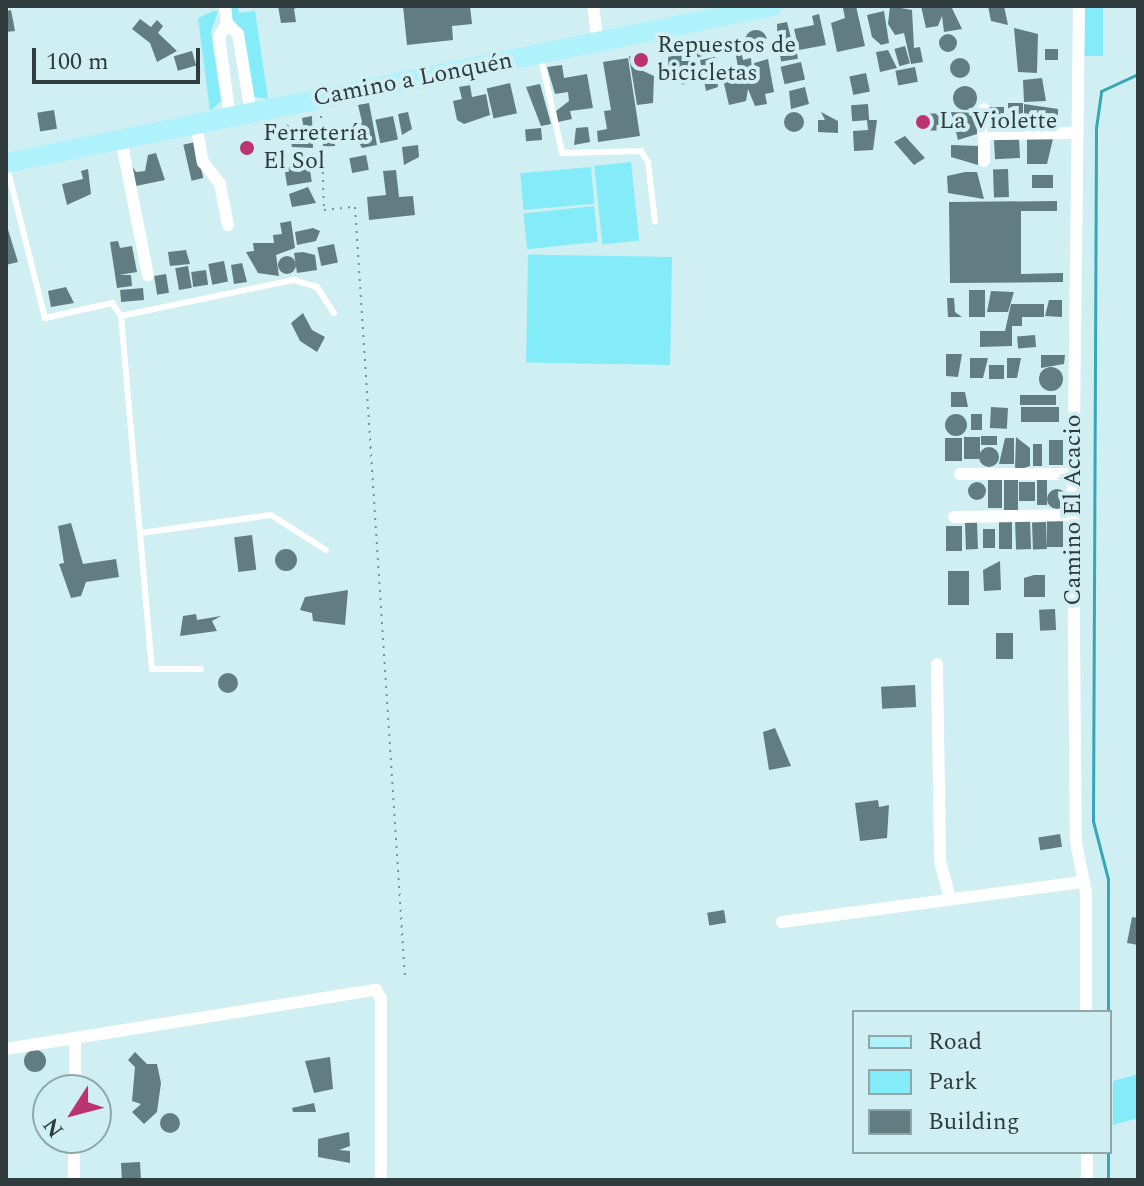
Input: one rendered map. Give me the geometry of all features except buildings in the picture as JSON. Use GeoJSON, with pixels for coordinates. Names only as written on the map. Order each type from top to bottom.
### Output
{"type":"FeatureCollection","features":[{"type":"Feature","properties":{"kind":"main road","name":"Camino a Lonquén"},"geometry":{"type":"LineString","coordinates":[[6,163],[773,6]]}},
{"type":"Feature","properties":{"kind":"street"},"geometry":{"type":"LineString","coordinates":[[225,6],[227,24],[219,37],[230,117]]}},
{"type":"Feature","properties":{"kind":"street"},"geometry":{"type":"LineString","coordinates":[[593,6],[598,43]]}},
{"type":"Feature","properties":{"kind":"street","name":"Camino El Acacio"},"geometry":{"type":"LineString","coordinates":[[1079,6],[1073,515],[1076,842],[1083,882],[1086,1010]]}},
{"type":"Feature","properties":{"kind":"street"},"geometry":{"type":"LineString","coordinates":[[227,24],[238,34],[251,113]]}},
{"type":"Feature","properties":{"kind":"street"},"geometry":{"type":"LineString","coordinates":[[984,109],[984,161]]}},
{"type":"Feature","properties":{"kind":"street"},"geometry":{"type":"LineString","coordinates":[[196,124],[203,162],[220,184],[228,225]]}},
{"type":"Feature","properties":{"kind":"street"},"geometry":{"type":"LineString","coordinates":[[984,134],[1077,133]]}},
{"type":"Feature","properties":{"kind":"street"},"geometry":{"type":"LineString","coordinates":[[121,139],[148,275]]}},
{"type":"Feature","properties":{"kind":"street"},"geometry":{"type":"LineString","coordinates":[[960,474],[1073,474]]}},
{"type":"Feature","properties":{"kind":"street"},"geometry":{"type":"LineString","coordinates":[[954,517],[1073,515]]}},
{"type":"Feature","properties":{"kind":"street"},"geometry":{"type":"LineString","coordinates":[[937,664],[940,861],[950,899]]}},
{"type":"Feature","properties":{"kind":"street"},"geometry":{"type":"LineString","coordinates":[[782,922],[1083,882]]}},
{"type":"Feature","properties":{"kind":"street"},"geometry":{"type":"LineString","coordinates":[[6,1049],[376,990],[381,999],[381,1180]]}},
{"type":"Feature","properties":{"kind":"street"},"geometry":{"type":"LineString","coordinates":[[75,1040],[75,1074]]}},
{"type":"Feature","properties":{"kind":"street"},"geometry":{"type":"LineString","coordinates":[[74,1154],[74,1180]]}},
{"type":"Feature","properties":{"kind":"street"},"geometry":{"type":"LineString","coordinates":[[1087,1154],[1087,1180]]}},
{"type":"Feature","properties":{"kind":"lane"},"geometry":{"type":"LineString","coordinates":[[540,55],[562,153],[641,151],[648,162],[655,222]]}},
{"type":"Feature","properties":{"kind":"lane"},"geometry":{"type":"LineString","coordinates":[[6,163],[45,318],[112,303],[121,316],[152,669],[201,669]]}},
{"type":"Feature","properties":{"kind":"lane"},"geometry":{"type":"LineString","coordinates":[[121,316],[294,280],[323,292],[334,313]]}},
{"type":"Feature","properties":{"kind":"lane"},"geometry":{"type":"LineString","coordinates":[[140,533],[271,515],[326,550]]}},
{"type":"Feature","properties":{"kind":"path"},"geometry":{"type":"LineString","coordinates":[[320,99],[324,210],[355,207],[405,978]]}},
{"type":"Feature","properties":{"kind":"green space"},"geometry":{"type":"Polygon","coordinates":[[[1083,6],[1103,6],[1103,56],[1083,56],[1083,6]]]}},
{"type":"Feature","properties":{"kind":"green space"},"geometry":{"type":"Polygon","coordinates":[[[238,7],[239,13],[255,11],[268,99],[254,97],[242,32],[231,17],[230,8],[238,7]]]}},
{"type":"Feature","properties":{"kind":"green space"},"geometry":{"type":"Polygon","coordinates":[[[218,11],[211,32],[221,101],[210,111],[198,18],[218,11]]]}},
{"type":"Feature","properties":{"kind":"green space"},"geometry":{"type":"Polygon","coordinates":[[[631,162],[639,241],[602,244],[594,166],[631,162]]]}},
{"type":"Feature","properties":{"kind":"green space"},"geometry":{"type":"Polygon","coordinates":[[[591,167],[594,204],[523,210],[520,173],[591,167]]]}},
{"type":"Feature","properties":{"kind":"green space"},"geometry":{"type":"Polygon","coordinates":[[[594,206],[598,242],[527,249],[523,213],[594,206]]]}},
{"type":"Feature","properties":{"kind":"green space"},"geometry":{"type":"Polygon","coordinates":[[[528,254],[672,257],[670,365],[526,362],[528,254]]]}},
{"type":"Feature","properties":{"kind":"green space"},"geometry":{"type":"Polygon","coordinates":[[[1138,1074],[1138,1118],[1113,1125],[1113,1081],[1138,1074]]]}},
{"type":"Feature","properties":{"kind":"waterway"},"geometry":{"type":"LineString","coordinates":[[1108,1010],[1108,879],[1093,821],[1096,128],[1101,91],[1138,74]]}},
{"type":"Feature","properties":{"kind":"waterway"},"geometry":{"type":"LineString","coordinates":[[1108,1154],[1108,1180]]}},
{"type":"Feature","properties":{"kind":"place","name":"Repuestos de bicicletas"},"geometry":{"type":"Point","coordinates":[641,60]}},
{"type":"Feature","properties":{"kind":"place","name":"La Violette"},"geometry":{"type":"Point","coordinates":[923,122]}},
{"type":"Feature","properties":{"kind":"place","name":"Ferretería El Sol"},"geometry":{"type":"Point","coordinates":[247,148]}}]}
